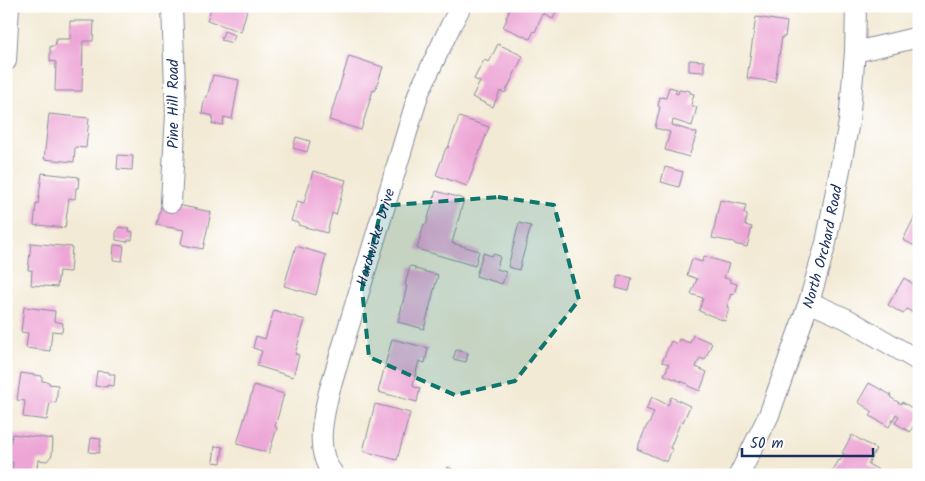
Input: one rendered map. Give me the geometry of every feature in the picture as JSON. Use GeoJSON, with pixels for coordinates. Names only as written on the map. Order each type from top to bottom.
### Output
{"type":"FeatureCollection","features":[{"type":"Feature","properties":{"kind":"street"},"geometry":{"type":"LineString","coordinates":[[6,61],[8,6]]}},
{"type":"Feature","properties":{"kind":"street","name":"Pine Hill Road"},"geometry":{"type":"LineString","coordinates":[[170,202],[176,114],[172,6]]}},
{"type":"Feature","properties":{"kind":"street","name":"Hardwicke Drive"},"geometry":{"type":"LineString","coordinates":[[334,475],[329,469],[322,448],[322,420],[328,392],[419,92],[461,6]]}},
{"type":"Feature","properties":{"kind":"street","name":"North Orchard Road"},"geometry":{"type":"LineString","coordinates":[[739,475],[769,415],[809,302],[826,243],[849,122],[855,52],[856,6]]}},
{"type":"Feature","properties":{"kind":"street"},"geometry":{"type":"LineString","coordinates":[[855,52],[919,38]]}},
{"type":"Feature","properties":{"kind":"street"},"geometry":{"type":"LineString","coordinates":[[809,302],[847,319],[919,361]]}},
{"type":"Feature","properties":{"kind":"highlighted area"},"geometry":{"type":"Polygon","coordinates":[[[498,197],[554,205],[579,300],[515,381],[455,395],[369,357],[362,289],[382,206],[498,197]]]}},
{"type":"Feature","properties":{"kind":"building"},"geometry":{"type":"Polygon","coordinates":[[[212,6],[248,6],[241,32],[207,20],[212,6]]]}},
{"type":"Feature","properties":{"kind":"building"},"geometry":{"type":"Polygon","coordinates":[[[511,6],[558,6],[553,19],[543,14],[530,39],[503,27],[511,6]]]}},
{"type":"Feature","properties":{"kind":"building"},"geometry":{"type":"Polygon","coordinates":[[[756,17],[787,22],[785,37],[782,37],[775,82],[747,78],[756,17]]]}},
{"type":"Feature","properties":{"kind":"building"},"geometry":{"type":"Polygon","coordinates":[[[70,21],[94,21],[93,41],[83,41],[82,91],[55,91],[56,62],[50,61],[50,46],[55,46],[56,39],[70,39],[70,21]]]}},
{"type":"Feature","properties":{"kind":"building"},"geometry":{"type":"Polygon","coordinates":[[[224,31],[235,35],[232,43],[221,40],[224,31]]]}},
{"type":"Feature","properties":{"kind":"building"},"geometry":{"type":"Polygon","coordinates":[[[498,44],[523,56],[505,93],[500,91],[493,107],[472,97],[480,82],[474,79],[484,60],[489,62],[498,44]]]}},
{"type":"Feature","properties":{"kind":"building"},"geometry":{"type":"Polygon","coordinates":[[[349,56],[383,67],[375,91],[373,90],[361,130],[329,120],[349,56]]]}},
{"type":"Feature","properties":{"kind":"building"},"geometry":{"type":"Polygon","coordinates":[[[689,60],[704,61],[704,72],[689,71],[689,60]]]}},
{"type":"Feature","properties":{"kind":"building"},"geometry":{"type":"Polygon","coordinates":[[[213,75],[239,80],[232,119],[224,117],[223,125],[212,124],[213,116],[202,113],[205,97],[207,97],[213,75]]]}},
{"type":"Feature","properties":{"kind":"building"},"geometry":{"type":"Polygon","coordinates":[[[669,87],[677,89],[675,93],[678,94],[679,90],[686,90],[694,94],[691,105],[697,107],[692,126],[673,120],[672,125],[697,133],[689,157],[665,150],[670,132],[655,128],[660,107],[658,106],[660,97],[666,98],[669,87]]]}},
{"type":"Feature","properties":{"kind":"building"},"geometry":{"type":"Polygon","coordinates":[[[49,114],[89,118],[86,148],[75,147],[74,162],[44,159],[49,114]]]}},
{"type":"Feature","properties":{"kind":"building"},"geometry":{"type":"Polygon","coordinates":[[[459,117],[489,127],[467,186],[436,175],[459,117]]]}},
{"type":"Feature","properties":{"kind":"building"},"geometry":{"type":"Polygon","coordinates":[[[296,137],[310,141],[307,152],[293,148],[296,137]]]}},
{"type":"Feature","properties":{"kind":"building"},"geometry":{"type":"Polygon","coordinates":[[[118,155],[133,156],[132,170],[117,169],[118,155]]]}},
{"type":"Feature","properties":{"kind":"building"},"geometry":{"type":"Polygon","coordinates":[[[665,167],[683,172],[679,187],[661,182],[665,167]]]}},
{"type":"Feature","properties":{"kind":"building"},"geometry":{"type":"Polygon","coordinates":[[[313,171],[346,180],[336,215],[332,213],[327,233],[298,225],[299,223],[291,221],[297,201],[304,203],[313,171]]]}},
{"type":"Feature","properties":{"kind":"building"},"geometry":{"type":"Polygon","coordinates":[[[42,173],[79,177],[75,199],[69,198],[65,228],[34,225],[42,173]]]}},
{"type":"Feature","properties":{"kind":"building"},"geometry":{"type":"Polygon","coordinates":[[[919,176],[919,191],[914,189],[919,176]]]}},
{"type":"Feature","properties":{"kind":"building"},"geometry":{"type":"Polygon","coordinates":[[[436,191],[464,199],[452,243],[479,251],[475,266],[417,249],[436,191]]]}},
{"type":"Feature","properties":{"kind":"building"},"geometry":{"type":"Polygon","coordinates":[[[720,200],[746,205],[744,213],[747,215],[747,218],[745,225],[752,227],[747,247],[734,244],[734,242],[712,238],[720,200]]]}},
{"type":"Feature","properties":{"kind":"building"},"geometry":{"type":"Polygon","coordinates":[[[178,205],[211,212],[203,249],[181,243],[184,230],[157,225],[161,206],[178,205]]]}},
{"type":"Feature","properties":{"kind":"building"},"geometry":{"type":"Polygon","coordinates":[[[915,216],[919,218],[919,248],[903,240],[915,216]]]}},
{"type":"Feature","properties":{"kind":"building"},"geometry":{"type":"Polygon","coordinates":[[[519,223],[531,226],[519,270],[508,267],[519,223]]]}},
{"type":"Feature","properties":{"kind":"building"},"geometry":{"type":"Polygon","coordinates":[[[119,227],[130,229],[129,231],[133,232],[132,240],[127,242],[116,240],[116,233],[119,227]]]}},
{"type":"Feature","properties":{"kind":"building"},"geometry":{"type":"Polygon","coordinates":[[[31,243],[72,247],[70,272],[59,271],[57,287],[31,285],[32,270],[28,270],[31,243]]]}},
{"type":"Feature","properties":{"kind":"building"},"geometry":{"type":"Polygon","coordinates":[[[114,245],[124,246],[122,261],[113,260],[114,245]]]}},
{"type":"Feature","properties":{"kind":"building"},"geometry":{"type":"Polygon","coordinates":[[[296,246],[326,255],[316,295],[284,286],[296,246]]]}},
{"type":"Feature","properties":{"kind":"building"},"geometry":{"type":"Polygon","coordinates":[[[483,253],[500,256],[497,269],[506,272],[502,284],[476,276],[483,253]]]}},
{"type":"Feature","properties":{"kind":"building"},"geometry":{"type":"Polygon","coordinates":[[[704,256],[729,264],[724,278],[730,279],[730,282],[737,284],[734,294],[731,293],[725,321],[699,311],[703,298],[691,294],[697,279],[687,275],[692,259],[702,262],[704,256]]]}},
{"type":"Feature","properties":{"kind":"building"},"geometry":{"type":"Polygon","coordinates":[[[410,266],[438,275],[424,329],[398,322],[410,266]]]}},
{"type":"Feature","properties":{"kind":"building"},"geometry":{"type":"Polygon","coordinates":[[[619,275],[632,278],[629,291],[616,288],[619,275]]]}},
{"type":"Feature","properties":{"kind":"building"},"geometry":{"type":"Polygon","coordinates":[[[904,278],[916,286],[919,282],[919,322],[913,319],[916,315],[907,309],[903,314],[888,305],[904,278]]]}},
{"type":"Feature","properties":{"kind":"building"},"geometry":{"type":"Polygon","coordinates":[[[24,307],[55,311],[54,321],[63,323],[62,332],[52,331],[50,351],[26,348],[28,333],[21,332],[24,307]]]}},
{"type":"Feature","properties":{"kind":"building"},"geometry":{"type":"Polygon","coordinates":[[[274,310],[305,320],[295,354],[299,355],[293,377],[257,366],[262,351],[253,348],[256,336],[265,339],[274,310]]]}},
{"type":"Feature","properties":{"kind":"building"},"geometry":{"type":"Polygon","coordinates":[[[693,335],[712,343],[705,360],[700,358],[696,367],[707,372],[700,391],[688,386],[688,384],[664,375],[669,364],[662,362],[671,341],[677,344],[679,339],[690,343],[693,335]]]}},
{"type":"Feature","properties":{"kind":"building"},"geometry":{"type":"Polygon","coordinates":[[[392,339],[428,348],[425,363],[419,361],[413,384],[414,387],[420,388],[417,402],[378,392],[392,339]]]}},
{"type":"Feature","properties":{"kind":"building"},"geometry":{"type":"Polygon","coordinates":[[[456,350],[468,353],[466,362],[453,359],[456,350]]]}},
{"type":"Feature","properties":{"kind":"building"},"geometry":{"type":"Polygon","coordinates":[[[97,371],[115,374],[114,386],[95,386],[97,371]]]}},
{"type":"Feature","properties":{"kind":"building"},"geometry":{"type":"Polygon","coordinates":[[[21,373],[42,376],[42,381],[58,385],[56,403],[50,402],[47,420],[23,417],[25,401],[17,400],[21,373]]]}},
{"type":"Feature","properties":{"kind":"building"},"geometry":{"type":"Polygon","coordinates":[[[869,383],[891,395],[890,397],[901,404],[902,402],[919,412],[919,417],[910,432],[895,423],[899,416],[896,414],[889,427],[870,416],[873,412],[858,402],[869,383]]]}},
{"type":"Feature","properties":{"kind":"building"},"geometry":{"type":"Polygon","coordinates":[[[254,385],[284,394],[275,427],[277,428],[269,453],[237,444],[254,385]]]}},
{"type":"Feature","properties":{"kind":"building"},"geometry":{"type":"Polygon","coordinates":[[[652,397],[668,405],[671,397],[690,406],[683,422],[681,421],[670,448],[672,449],[667,462],[637,449],[654,412],[646,409],[652,397]]]}},
{"type":"Feature","properties":{"kind":"building"},"geometry":{"type":"Polygon","coordinates":[[[375,404],[410,413],[397,460],[363,451],[375,404]]]}},
{"type":"Feature","properties":{"kind":"building"},"geometry":{"type":"Polygon","coordinates":[[[12,434],[53,439],[52,455],[47,461],[38,460],[36,475],[14,475],[15,470],[12,470],[13,462],[8,462],[12,434]]]}},
{"type":"Feature","properties":{"kind":"building"},"geometry":{"type":"Polygon","coordinates":[[[852,435],[876,449],[868,464],[879,470],[878,475],[830,475],[844,454],[842,453],[852,435]]]}},
{"type":"Feature","properties":{"kind":"building"},"geometry":{"type":"Polygon","coordinates":[[[91,438],[101,439],[99,453],[89,452],[91,438]]]}},
{"type":"Feature","properties":{"kind":"building"},"geometry":{"type":"Polygon","coordinates":[[[215,446],[223,447],[221,463],[213,462],[215,446]]]}},
{"type":"Feature","properties":{"kind":"building"},"geometry":{"type":"Polygon","coordinates":[[[448,467],[459,473],[460,471],[466,475],[444,475],[448,467]]]}},
{"type":"Feature","properties":{"kind":"building"},"geometry":{"type":"Polygon","coordinates":[[[476,470],[485,475],[473,475],[476,470]]]}}]}
